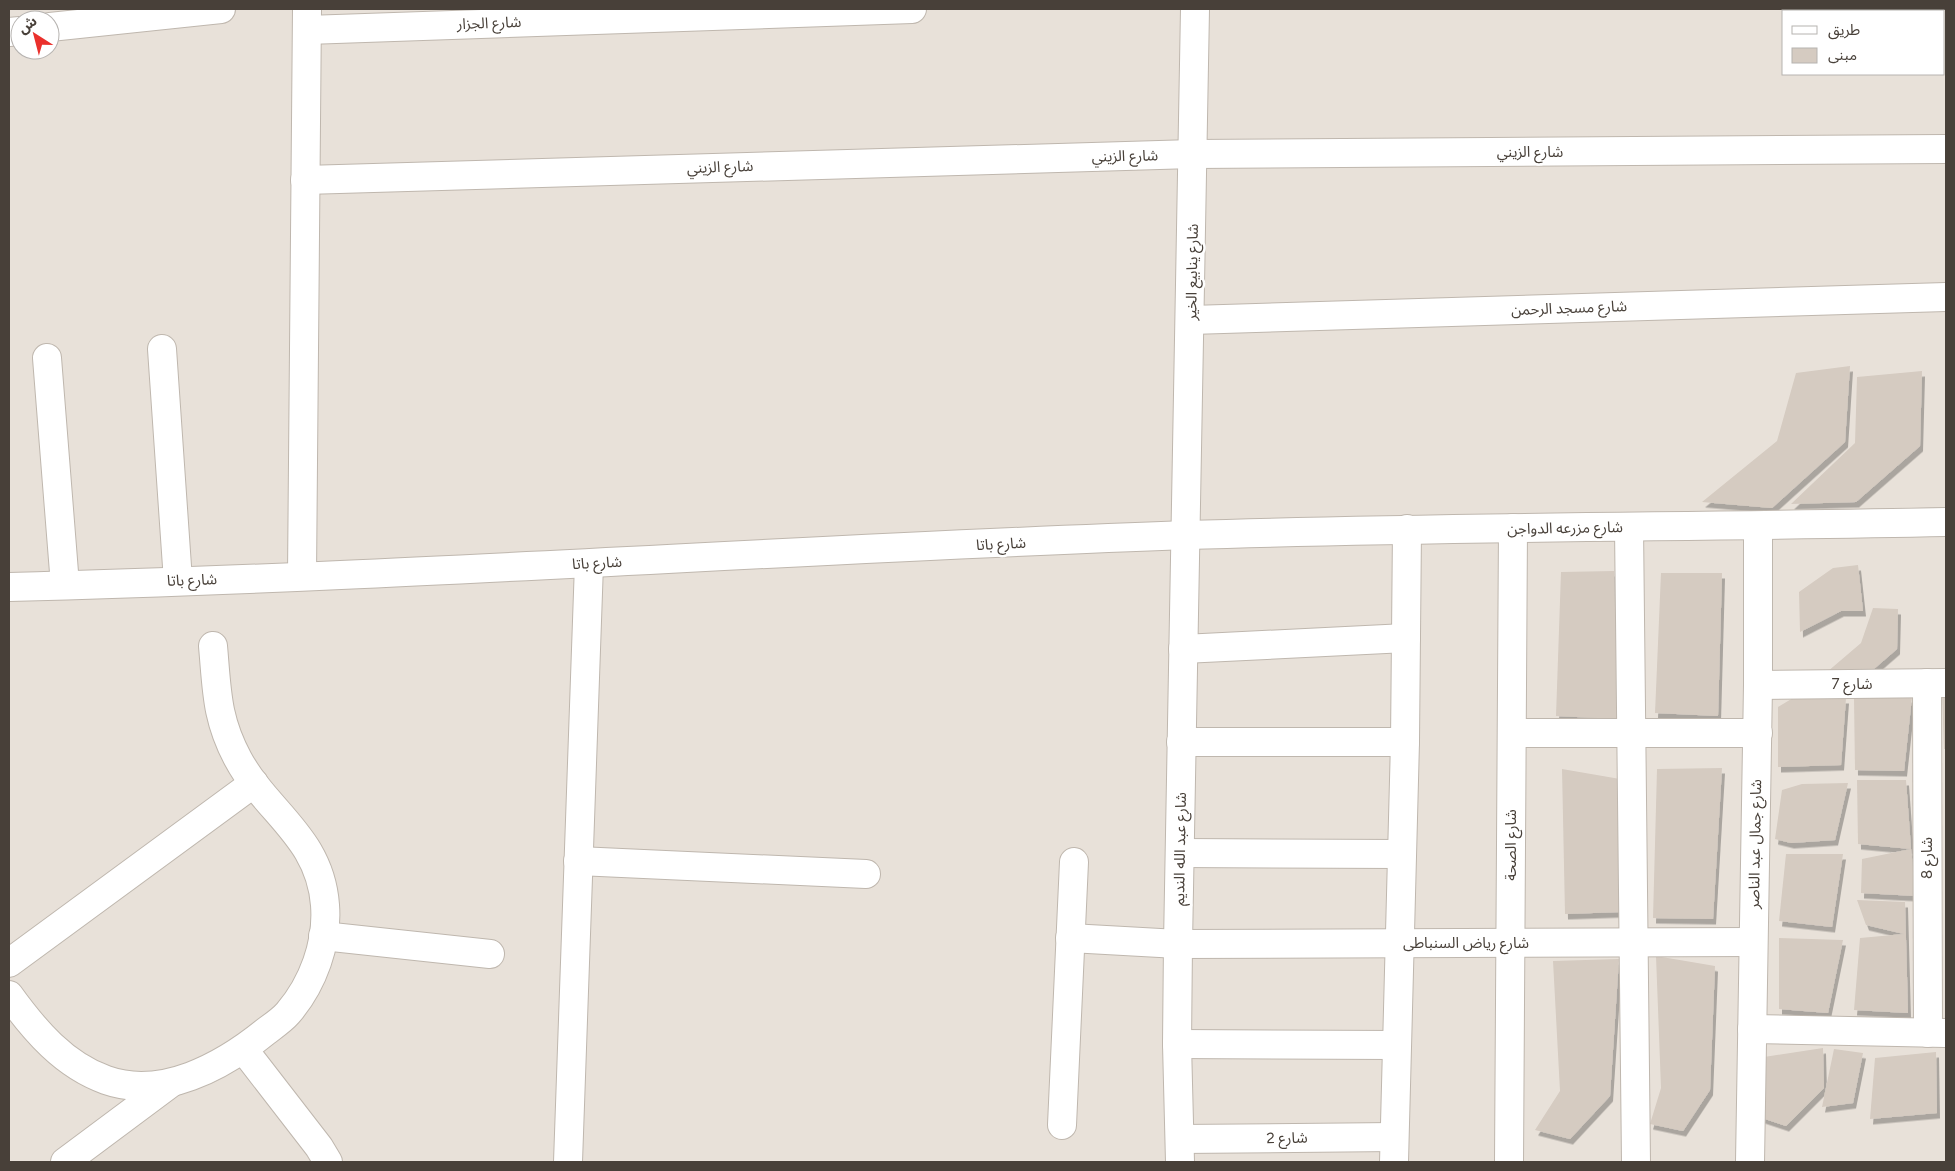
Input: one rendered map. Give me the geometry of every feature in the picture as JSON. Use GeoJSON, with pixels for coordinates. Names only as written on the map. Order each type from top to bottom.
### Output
{"type":"FeatureCollection","features":[{"type":"Feature","properties":{"kind":"street"},"geometry":{"type":"LineString","coordinates":[[60,26],[221,9]]}},
{"type":"Feature","properties":{"kind":"street","name":"شارع الجزار"},"geometry":{"type":"LineString","coordinates":[[307,19],[912,9]]}},
{"type":"Feature","properties":{"kind":"street","name":"شارع ينابيع الخير"},"geometry":{"type":"LineString","coordinates":[[1184,535],[1191,320],[1196,9]]}},
{"type":"Feature","properties":{"kind":"street"},"geometry":{"type":"LineString","coordinates":[[302,576],[304,180],[307,19]]}},
{"type":"Feature","properties":{"kind":"street","name":"شارع الزيني"},"geometry":{"type":"LineString","coordinates":[[304,180],[1193,154],[1946,149]]}},
{"type":"Feature","properties":{"kind":"street","name":"شارع مسجد الرحمن"},"geometry":{"type":"LineString","coordinates":[[1191,320],[1946,297]]}},
{"type":"Feature","properties":{"kind":"street"},"geometry":{"type":"LineString","coordinates":[[162,349],[178,581]]}},
{"type":"Feature","properties":{"kind":"street"},"geometry":{"type":"LineString","coordinates":[[47,358],[65,585]]}},
{"type":"Feature","properties":{"kind":"street","name":"شارع مزرعه الدواجن"},"geometry":{"type":"LineString","coordinates":[[1184,535],[1946,522]]}},
{"type":"Feature","properties":{"kind":"street","name":"شارع جمال عبد الناصر"},"geometry":{"type":"LineString","coordinates":[[1750,1162],[1758,733],[1758,526]]}},
{"type":"Feature","properties":{"kind":"street"},"geometry":{"type":"LineString","coordinates":[[1628,527],[1636,1162]]}},
{"type":"Feature","properties":{"kind":"street","name":"شارع الصحة"},"geometry":{"type":"LineString","coordinates":[[1509,1162],[1513,528]]}},
{"type":"Feature","properties":{"kind":"street"},"geometry":{"type":"LineString","coordinates":[[1394,1150],[1398,942],[1405,742],[1407,530]]}},
{"type":"Feature","properties":{"kind":"street","name":"شارع باتا"},"geometry":{"type":"LineString","coordinates":[[9,587],[589,564],[1184,535]]}},
{"type":"Feature","properties":{"kind":"street","name":"شارع عبد الله النديم"},"geometry":{"type":"LineString","coordinates":[[1180,1151],[1177,1044],[1184,535]]}},
{"type":"Feature","properties":{"kind":"street"},"geometry":{"type":"LineString","coordinates":[[568,1162],[589,564]]}},
{"type":"Feature","properties":{"kind":"street"},"geometry":{"type":"LineString","coordinates":[[1182,650],[1406,638]]}},
{"type":"Feature","properties":{"kind":"street"},"geometry":{"type":"LineString","coordinates":[[9,995],[54,1049],[78,1068],[116,1082],[139,1086],[171,1083],[198,1074],[244,1050],[288,1014],[303,992],[316,968],[323,936],[325,907],[322,879],[310,852],[254,783],[238,760],[218,710],[214,646]]}},
{"type":"Feature","properties":{"kind":"street","name":"شارع 7"},"geometry":{"type":"LineString","coordinates":[[1758,685],[1936,683]]}},
{"type":"Feature","properties":{"kind":"street","name":"شارع 8"},"geometry":{"type":"LineString","coordinates":[[1936,683],[1937,1033]]}},
{"type":"Feature","properties":{"kind":"street"},"geometry":{"type":"LineString","coordinates":[[1512,733],[1758,733]]}},
{"type":"Feature","properties":{"kind":"street"},"geometry":{"type":"LineString","coordinates":[[1181,742],[1405,742]]}},
{"type":"Feature","properties":{"kind":"street"},"geometry":{"type":"LineString","coordinates":[[9,963],[254,783]]}},
{"type":"Feature","properties":{"kind":"street"},"geometry":{"type":"LineString","coordinates":[[1181,853],[1402,854]]}},
{"type":"Feature","properties":{"kind":"street"},"geometry":{"type":"LineString","coordinates":[[578,861],[866,874]]}},
{"type":"Feature","properties":{"kind":"street"},"geometry":{"type":"LineString","coordinates":[[1062,1125],[1074,862]]}},
{"type":"Feature","properties":{"kind":"street"},"geometry":{"type":"LineString","coordinates":[[323,936],[490,954]]}},
{"type":"Feature","properties":{"kind":"street","name":"شارع رياض السنباطى"},"geometry":{"type":"LineString","coordinates":[[1070,938],[1178,944],[1753,942]]}},
{"type":"Feature","properties":{"kind":"street"},"geometry":{"type":"LineString","coordinates":[[1752,1030],[1937,1033]]}},
{"type":"Feature","properties":{"kind":"street"},"geometry":{"type":"LineString","coordinates":[[1177,1044],[1396,1045]]}},
{"type":"Feature","properties":{"kind":"street"},"geometry":{"type":"LineString","coordinates":[[244,1050],[319,1147],[328,1162]]}},
{"type":"Feature","properties":{"kind":"street"},"geometry":{"type":"LineString","coordinates":[[64,1162],[171,1083]]}},
{"type":"Feature","properties":{"kind":"street","name":"شارع 2"},"geometry":{"type":"LineString","coordinates":[[1180,1151],[1394,1150]]}},
{"type":"Feature","properties":{"kind":"shaded area"},"geometry":{"type":"Polygon","coordinates":[[[9,9],[1946,9],[1946,1162],[9,1162],[9,9]]]}},
{"type":"Feature","properties":{"kind":"building"},"geometry":{"type":"Polygon","coordinates":[[[1850,366],[1845,442],[1772,508],[1702,502],[1777,441],[1796,373],[1850,366]]]}},
{"type":"Feature","properties":{"kind":"building"},"geometry":{"type":"Polygon","coordinates":[[[1922,371],[1920,446],[1856,502],[1791,504],[1855,443],[1857,377],[1922,371]]]}},
{"type":"Feature","properties":{"kind":"building"},"geometry":{"type":"Polygon","coordinates":[[[1858,565],[1863,611],[1841,611],[1800,632],[1799,592],[1833,568],[1858,565]]]}},
{"type":"Feature","properties":{"kind":"building"},"geometry":{"type":"Polygon","coordinates":[[[1614,571],[1618,719],[1556,716],[1561,572],[1614,571]]]}},
{"type":"Feature","properties":{"kind":"building"},"geometry":{"type":"Polygon","coordinates":[[[1661,573],[1722,573],[1718,716],[1655,713],[1661,573]]]}},
{"type":"Feature","properties":{"kind":"building"},"geometry":{"type":"Polygon","coordinates":[[[1873,608],[1898,609],[1897,649],[1867,675],[1827,672],[1861,643],[1873,608]]]}},
{"type":"Feature","properties":{"kind":"building"},"geometry":{"type":"Polygon","coordinates":[[[1942,695],[1946,695],[1946,749],[1944,749],[1942,695]]]}},
{"type":"Feature","properties":{"kind":"building"},"geometry":{"type":"Polygon","coordinates":[[[1912,697],[1904,771],[1855,770],[1854,698],[1912,697]]]}},
{"type":"Feature","properties":{"kind":"building"},"geometry":{"type":"Polygon","coordinates":[[[1793,698],[1846,698],[1841,765],[1778,767],[1778,707],[1793,698]]]}},
{"type":"Feature","properties":{"kind":"building"},"geometry":{"type":"Polygon","coordinates":[[[1722,768],[1713,919],[1653,918],[1657,769],[1722,768]]]}},
{"type":"Feature","properties":{"kind":"building"},"geometry":{"type":"Polygon","coordinates":[[[1562,769],[1620,779],[1621,912],[1565,914],[1562,769]]]}},
{"type":"Feature","properties":{"kind":"building"},"geometry":{"type":"Polygon","coordinates":[[[1857,780],[1906,780],[1911,849],[1858,844],[1857,780]]]}},
{"type":"Feature","properties":{"kind":"building"},"geometry":{"type":"Polygon","coordinates":[[[1848,783],[1835,840],[1791,843],[1775,839],[1782,790],[1802,784],[1848,783]]]}},
{"type":"Feature","properties":{"kind":"building"},"geometry":{"type":"Polygon","coordinates":[[[1911,849],[1916,896],[1861,893],[1862,859],[1911,849]]]}},
{"type":"Feature","properties":{"kind":"building"},"geometry":{"type":"Polygon","coordinates":[[[1786,854],[1843,854],[1832,927],[1779,921],[1786,854]]]}},
{"type":"Feature","properties":{"kind":"building"},"geometry":{"type":"Polygon","coordinates":[[[1857,900],[1905,902],[1908,1013],[1854,1010],[1860,938],[1904,934],[1866,925],[1857,900]]]}},
{"type":"Feature","properties":{"kind":"building"},"geometry":{"type":"Polygon","coordinates":[[[1779,938],[1843,940],[1828,1013],[1779,1009],[1779,938]]]}},
{"type":"Feature","properties":{"kind":"building"},"geometry":{"type":"Polygon","coordinates":[[[1656,956],[1715,966],[1710,1090],[1683,1131],[1650,1124],[1661,1088],[1656,956]]]}},
{"type":"Feature","properties":{"kind":"building"},"geometry":{"type":"Polygon","coordinates":[[[1619,959],[1610,1096],[1570,1139],[1535,1130],[1560,1091],[1553,961],[1619,959]]]}},
{"type":"Feature","properties":{"kind":"building"},"geometry":{"type":"Polygon","coordinates":[[[1823,1048],[1824,1088],[1786,1126],[1762,1118],[1764,1057],[1823,1048]]]}},
{"type":"Feature","properties":{"kind":"building"},"geometry":{"type":"Polygon","coordinates":[[[1834,1049],[1863,1053],[1853,1103],[1822,1107],[1834,1049]]]}},
{"type":"Feature","properties":{"kind":"building"},"geometry":{"type":"Polygon","coordinates":[[[1936,1052],[1937,1113],[1870,1119],[1875,1058],[1936,1052]]]}}]}
